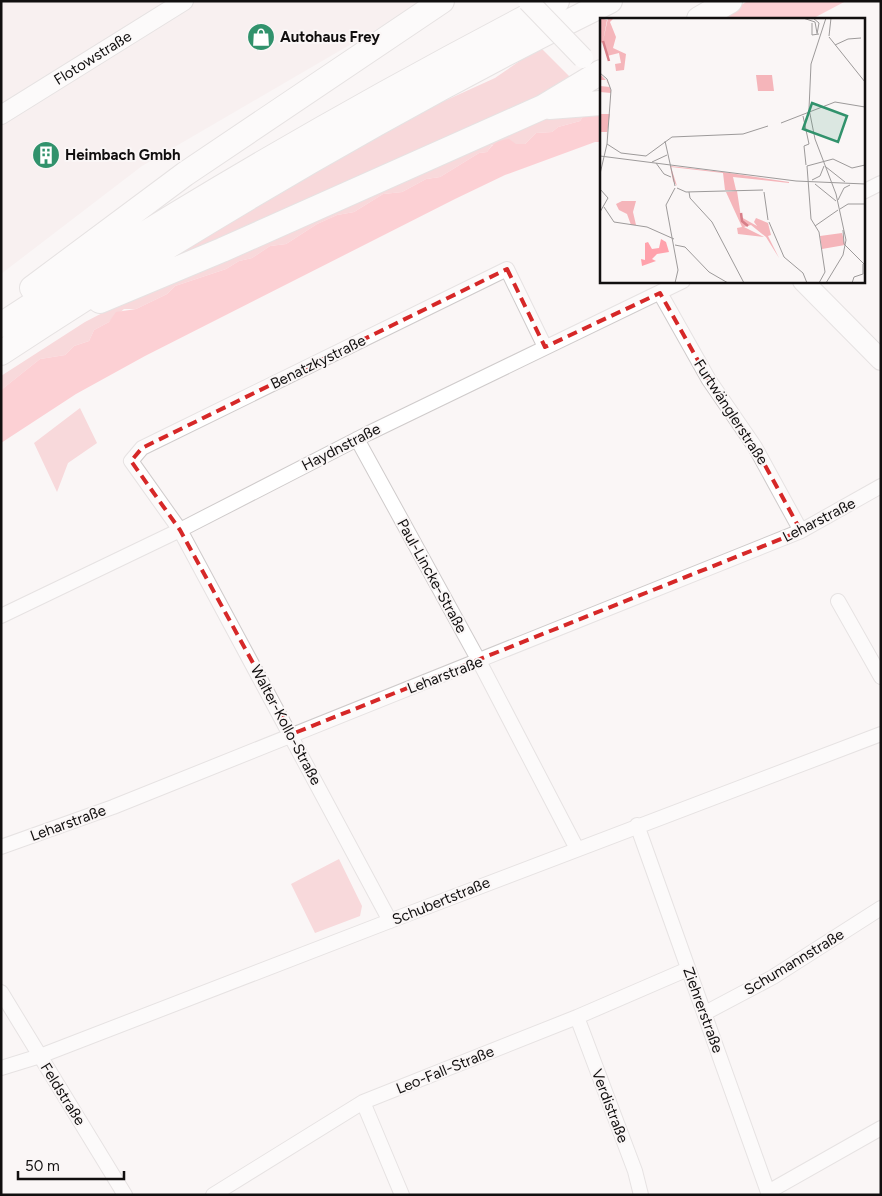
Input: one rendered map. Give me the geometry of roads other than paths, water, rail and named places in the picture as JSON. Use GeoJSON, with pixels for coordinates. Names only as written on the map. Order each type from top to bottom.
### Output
{"type":"FeatureCollection","features":[{"type":"Feature","properties":{"kind":"highway"},"geometry":{"type":"LineString","coordinates":[[1,312],[102,234],[185,174],[442,1]]}},
{"type":"Feature","properties":{"kind":"highway"},"geometry":{"type":"LineString","coordinates":[[1,325],[104,258],[251,168],[443,61],[557,1]]}},
{"type":"Feature","properties":{"kind":"highway"},"geometry":{"type":"LineString","coordinates":[[1,353],[190,232],[299,167],[411,104],[610,1]]}},
{"type":"Feature","properties":{"kind":"highway"},"geometry":{"type":"LineString","coordinates":[[701,18],[730,1]]}},
{"type":"Feature","properties":{"kind":"highway"},"geometry":{"type":"LineString","coordinates":[[34,331],[542,107],[596,69]]}},
{"type":"Feature","properties":{"kind":"highway"},"geometry":{"type":"LineString","coordinates":[[542,107],[600,103]]}},
{"type":"Feature","properties":{"kind":"main road"},"geometry":{"type":"LineString","coordinates":[[528,1],[596,69]]}},
{"type":"Feature","properties":{"kind":"main road"},"geometry":{"type":"LineString","coordinates":[[804,282],[881,360]]}},
{"type":"Feature","properties":{"kind":"street","name":"Flotowstraße"},"geometry":{"type":"LineString","coordinates":[[1,115],[184,1]]}},
{"type":"Feature","properties":{"kind":"street"},"geometry":{"type":"LineString","coordinates":[[864,192],[881,183]]}},
{"type":"Feature","properties":{"kind":"street","name":"Benatzkystraße"},"geometry":{"type":"LineString","coordinates":[[180,530],[131,461],[142,448],[507,269],[545,347]]}},
{"type":"Feature","properties":{"kind":"street","name":"Haydnstraße"},"geometry":{"type":"LineString","coordinates":[[1,616],[180,530],[356,439],[681,282]]}},
{"type":"Feature","properties":{"kind":"street","name":"Furtwänglerstraße"},"geometry":{"type":"LineString","coordinates":[[660,293],[709,380],[755,447],[801,531]]}},
{"type":"Feature","properties":{"kind":"street","name":"Paul-Lincke-Straße"},"geometry":{"type":"LineString","coordinates":[[356,439],[479,661],[576,847]]}},
{"type":"Feature","properties":{"kind":"street","name":"Leharstraße"},"geometry":{"type":"LineString","coordinates":[[1,847],[118,805],[801,531],[881,486]]}},
{"type":"Feature","properties":{"kind":"street","name":"Walter-Kollo-Straße"},"geometry":{"type":"LineString","coordinates":[[180,530],[292,734],[390,921]]}},
{"type":"Feature","properties":{"kind":"street"},"geometry":{"type":"LineString","coordinates":[[838,601],[881,677]]}},
{"type":"Feature","properties":{"kind":"street","name":"Schubertstraße"},"geometry":{"type":"LineString","coordinates":[[1,1068],[40,1056],[576,847],[881,734]]}},
{"type":"Feature","properties":{"kind":"street","name":"Ziehrerstraße"},"geometry":{"type":"LineString","coordinates":[[637,825],[768,1193]]}},
{"type":"Feature","properties":{"kind":"street","name":"Schumannstraße"},"geometry":{"type":"LineString","coordinates":[[705,1013],[773,977],[881,908]]}},
{"type":"Feature","properties":{"kind":"street","name":"Leo-Fall-Straße"},"geometry":{"type":"LineString","coordinates":[[214,1195],[363,1102],[577,1017],[688,969]]}},
{"type":"Feature","properties":{"kind":"street","name":"Feldstraße"},"geometry":{"type":"LineString","coordinates":[[1,992],[125,1195]]}},
{"type":"Feature","properties":{"kind":"street","name":"Verdistraße"},"geometry":{"type":"LineString","coordinates":[[577,1017],[635,1171],[641,1195]]}},
{"type":"Feature","properties":{"kind":"street"},"geometry":{"type":"LineString","coordinates":[[363,1102],[402,1195]]}},
{"type":"Feature","properties":{"kind":"street"},"geometry":{"type":"LineString","coordinates":[[768,1193],[881,1128]]}},
{"type":"Feature","properties":{"kind":"place","name":"Autohaus Frey"},"geometry":{"type":"Point","coordinates":[261,37]}},
{"type":"Feature","properties":{"kind":"place","name":"Heimbach Gmbh"},"geometry":{"type":"Point","coordinates":[46,155]}}]}
